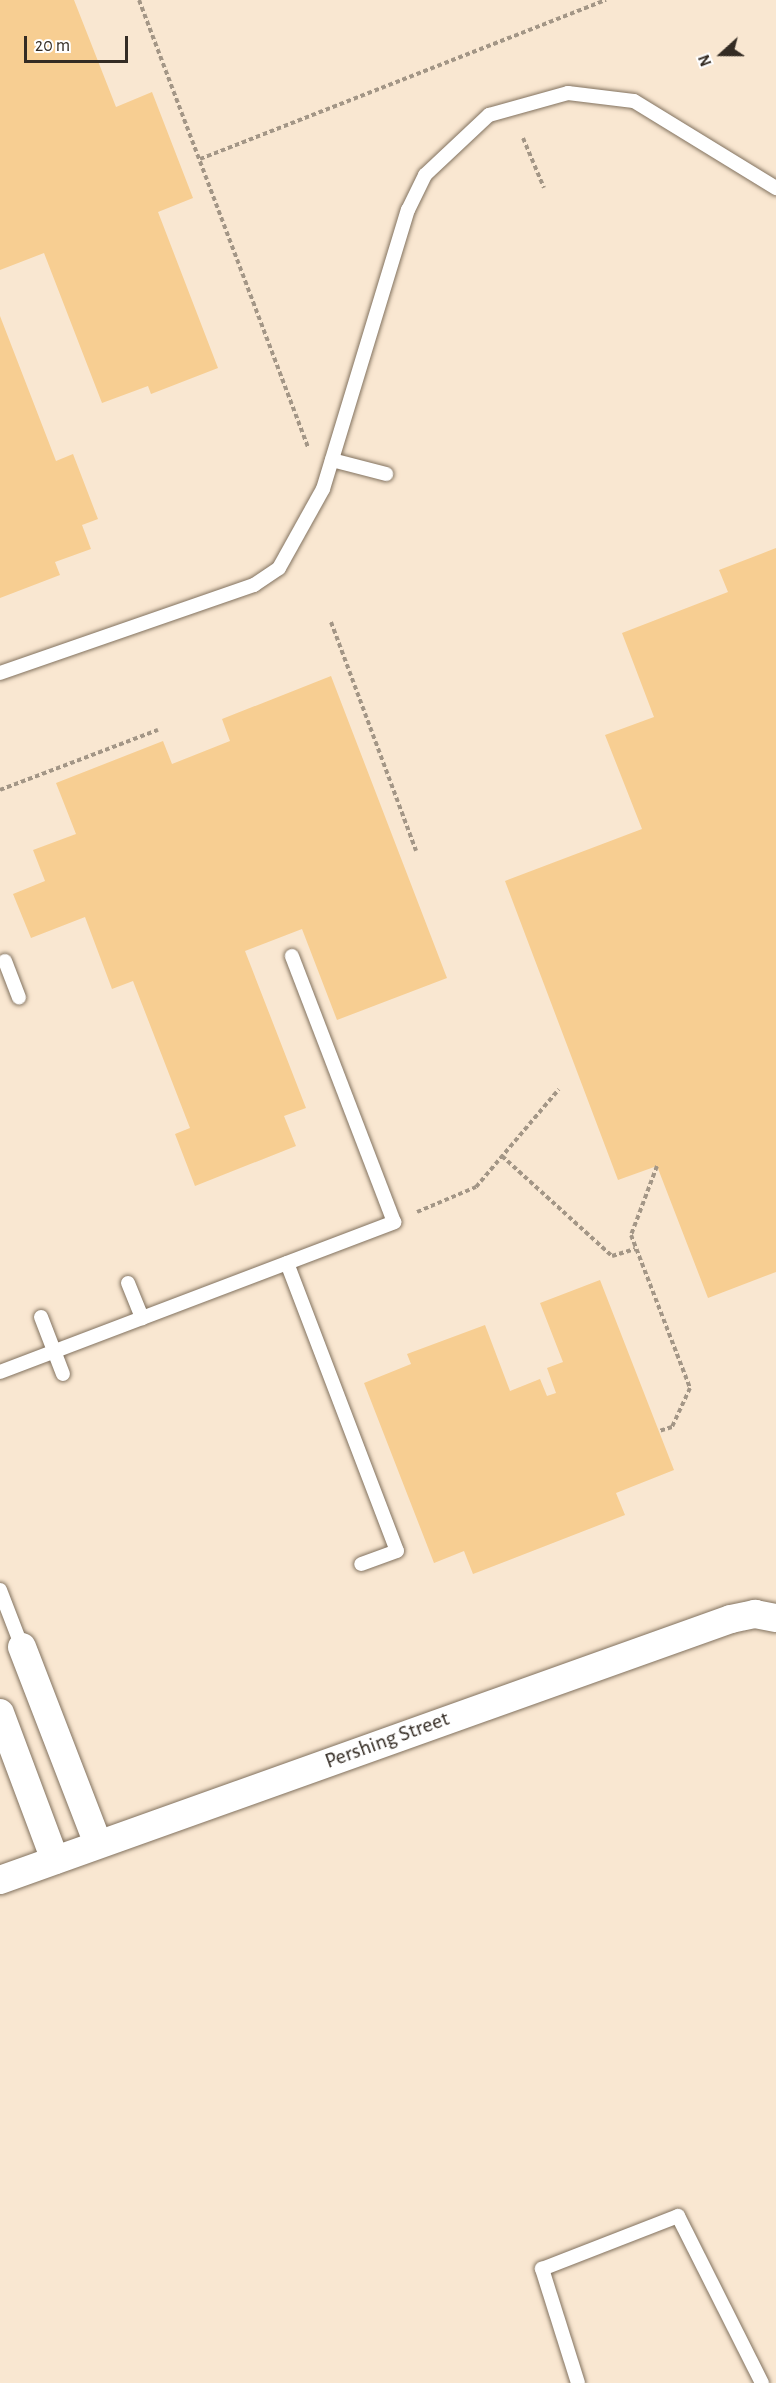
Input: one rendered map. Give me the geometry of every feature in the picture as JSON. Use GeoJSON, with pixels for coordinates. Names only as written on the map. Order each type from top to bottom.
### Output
{"type":"FeatureCollection","features":[{"type":"Feature","properties":{"kind":"street","name":"Pershing Street"},"geometry":{"type":"LineString","coordinates":[[0,1880],[731,1619],[755,1614],[776,1618]]}},
{"type":"Feature","properties":{"kind":"street"},"geometry":{"type":"LineString","coordinates":[[22,1647],[98,1844]]}},
{"type":"Feature","properties":{"kind":"street"},"geometry":{"type":"LineString","coordinates":[[0,1713],[55,1860]]}},
{"type":"Feature","properties":{"kind":"lane"},"geometry":{"type":"LineString","coordinates":[[0,673],[254,585],[279,568],[299,541],[323,489],[408,210],[424,175],[489,115],[568,93],[634,101],[776,188]]}},
{"type":"Feature","properties":{"kind":"lane"},"geometry":{"type":"LineString","coordinates":[[332,460],[386,474]]}},
{"type":"Feature","properties":{"kind":"lane"},"geometry":{"type":"LineString","coordinates":[[0,1372],[394,1222],[292,956]]}},
{"type":"Feature","properties":{"kind":"lane"},"geometry":{"type":"LineString","coordinates":[[5,961],[19,998]]}},
{"type":"Feature","properties":{"kind":"lane"},"geometry":{"type":"LineString","coordinates":[[287,1263],[397,1551],[361,1564]]}},
{"type":"Feature","properties":{"kind":"lane"},"geometry":{"type":"LineString","coordinates":[[128,1283],[142,1318]]}},
{"type":"Feature","properties":{"kind":"lane"},"geometry":{"type":"LineString","coordinates":[[41,1317],[63,1374]]}},
{"type":"Feature","properties":{"kind":"lane"},"geometry":{"type":"LineString","coordinates":[[0,1590],[22,1647]]}},
{"type":"Feature","properties":{"kind":"lane"},"geometry":{"type":"LineString","coordinates":[[578,2383],[542,2270],[678,2216],[762,2383]]}},
{"type":"Feature","properties":{"kind":"path"},"geometry":{"type":"LineString","coordinates":[[139,0],[323,489]]}},
{"type":"Feature","properties":{"kind":"path"},"geometry":{"type":"LineString","coordinates":[[200,159],[606,0]]}},
{"type":"Feature","properties":{"kind":"path"},"geometry":{"type":"LineString","coordinates":[[523,138],[544,188]]}},
{"type":"Feature","properties":{"kind":"path"},"geometry":{"type":"LineString","coordinates":[[331,622],[416,851]]}},
{"type":"Feature","properties":{"kind":"path"},"geometry":{"type":"LineString","coordinates":[[0,790],[158,730]]}},
{"type":"Feature","properties":{"kind":"path"},"geometry":{"type":"LineString","coordinates":[[394,1222],[476,1186],[559,1089]]}},
{"type":"Feature","properties":{"kind":"path"},"geometry":{"type":"LineString","coordinates":[[502,1156],[612,1256],[634,1248]]}},
{"type":"Feature","properties":{"kind":"path"},"geometry":{"type":"LineString","coordinates":[[657,1166],[631,1234],[634,1248],[690,1388],[672,1426],[659,1431]]}},
{"type":"Feature","properties":{"kind":"building"},"geometry":{"type":"Polygon","coordinates":[[[0,0],[74,0],[116,107],[152,92],[193,198],[158,212],[218,368],[151,394],[148,386],[102,403],[44,253],[0,270],[0,0]]]}},
{"type":"Feature","properties":{"kind":"building"},"geometry":{"type":"Polygon","coordinates":[[[0,316],[56,461],[73,454],[98,519],[82,525],[91,549],[55,562],[60,575],[0,598],[0,316]]]}},
{"type":"Feature","properties":{"kind":"building"},"geometry":{"type":"Polygon","coordinates":[[[776,548],[776,1272],[708,1298],[657,1166],[618,1180],[505,881],[642,829],[605,735],[654,717],[622,633],[728,592],[719,570],[776,548]]]}},
{"type":"Feature","properties":{"kind":"building"},"geometry":{"type":"Polygon","coordinates":[[[331,676],[447,978],[337,1020],[302,929],[245,951],[306,1108],[284,1116],[296,1146],[195,1186],[175,1134],[190,1128],[133,981],[112,989],[85,917],[31,938],[13,894],[45,881],[33,850],[76,834],[56,783],[163,741],[172,764],[230,741],[222,719],[331,676]]]}},
{"type":"Feature","properties":{"kind":"building"},"geometry":{"type":"Polygon","coordinates":[[[600,1280],[674,1470],[616,1493],[625,1515],[473,1574],[464,1551],[434,1563],[364,1383],[411,1364],[407,1354],[485,1325],[510,1391],[540,1379],[547,1396],[556,1393],[547,1368],[563,1362],[540,1303],[600,1280]]]}}]}
